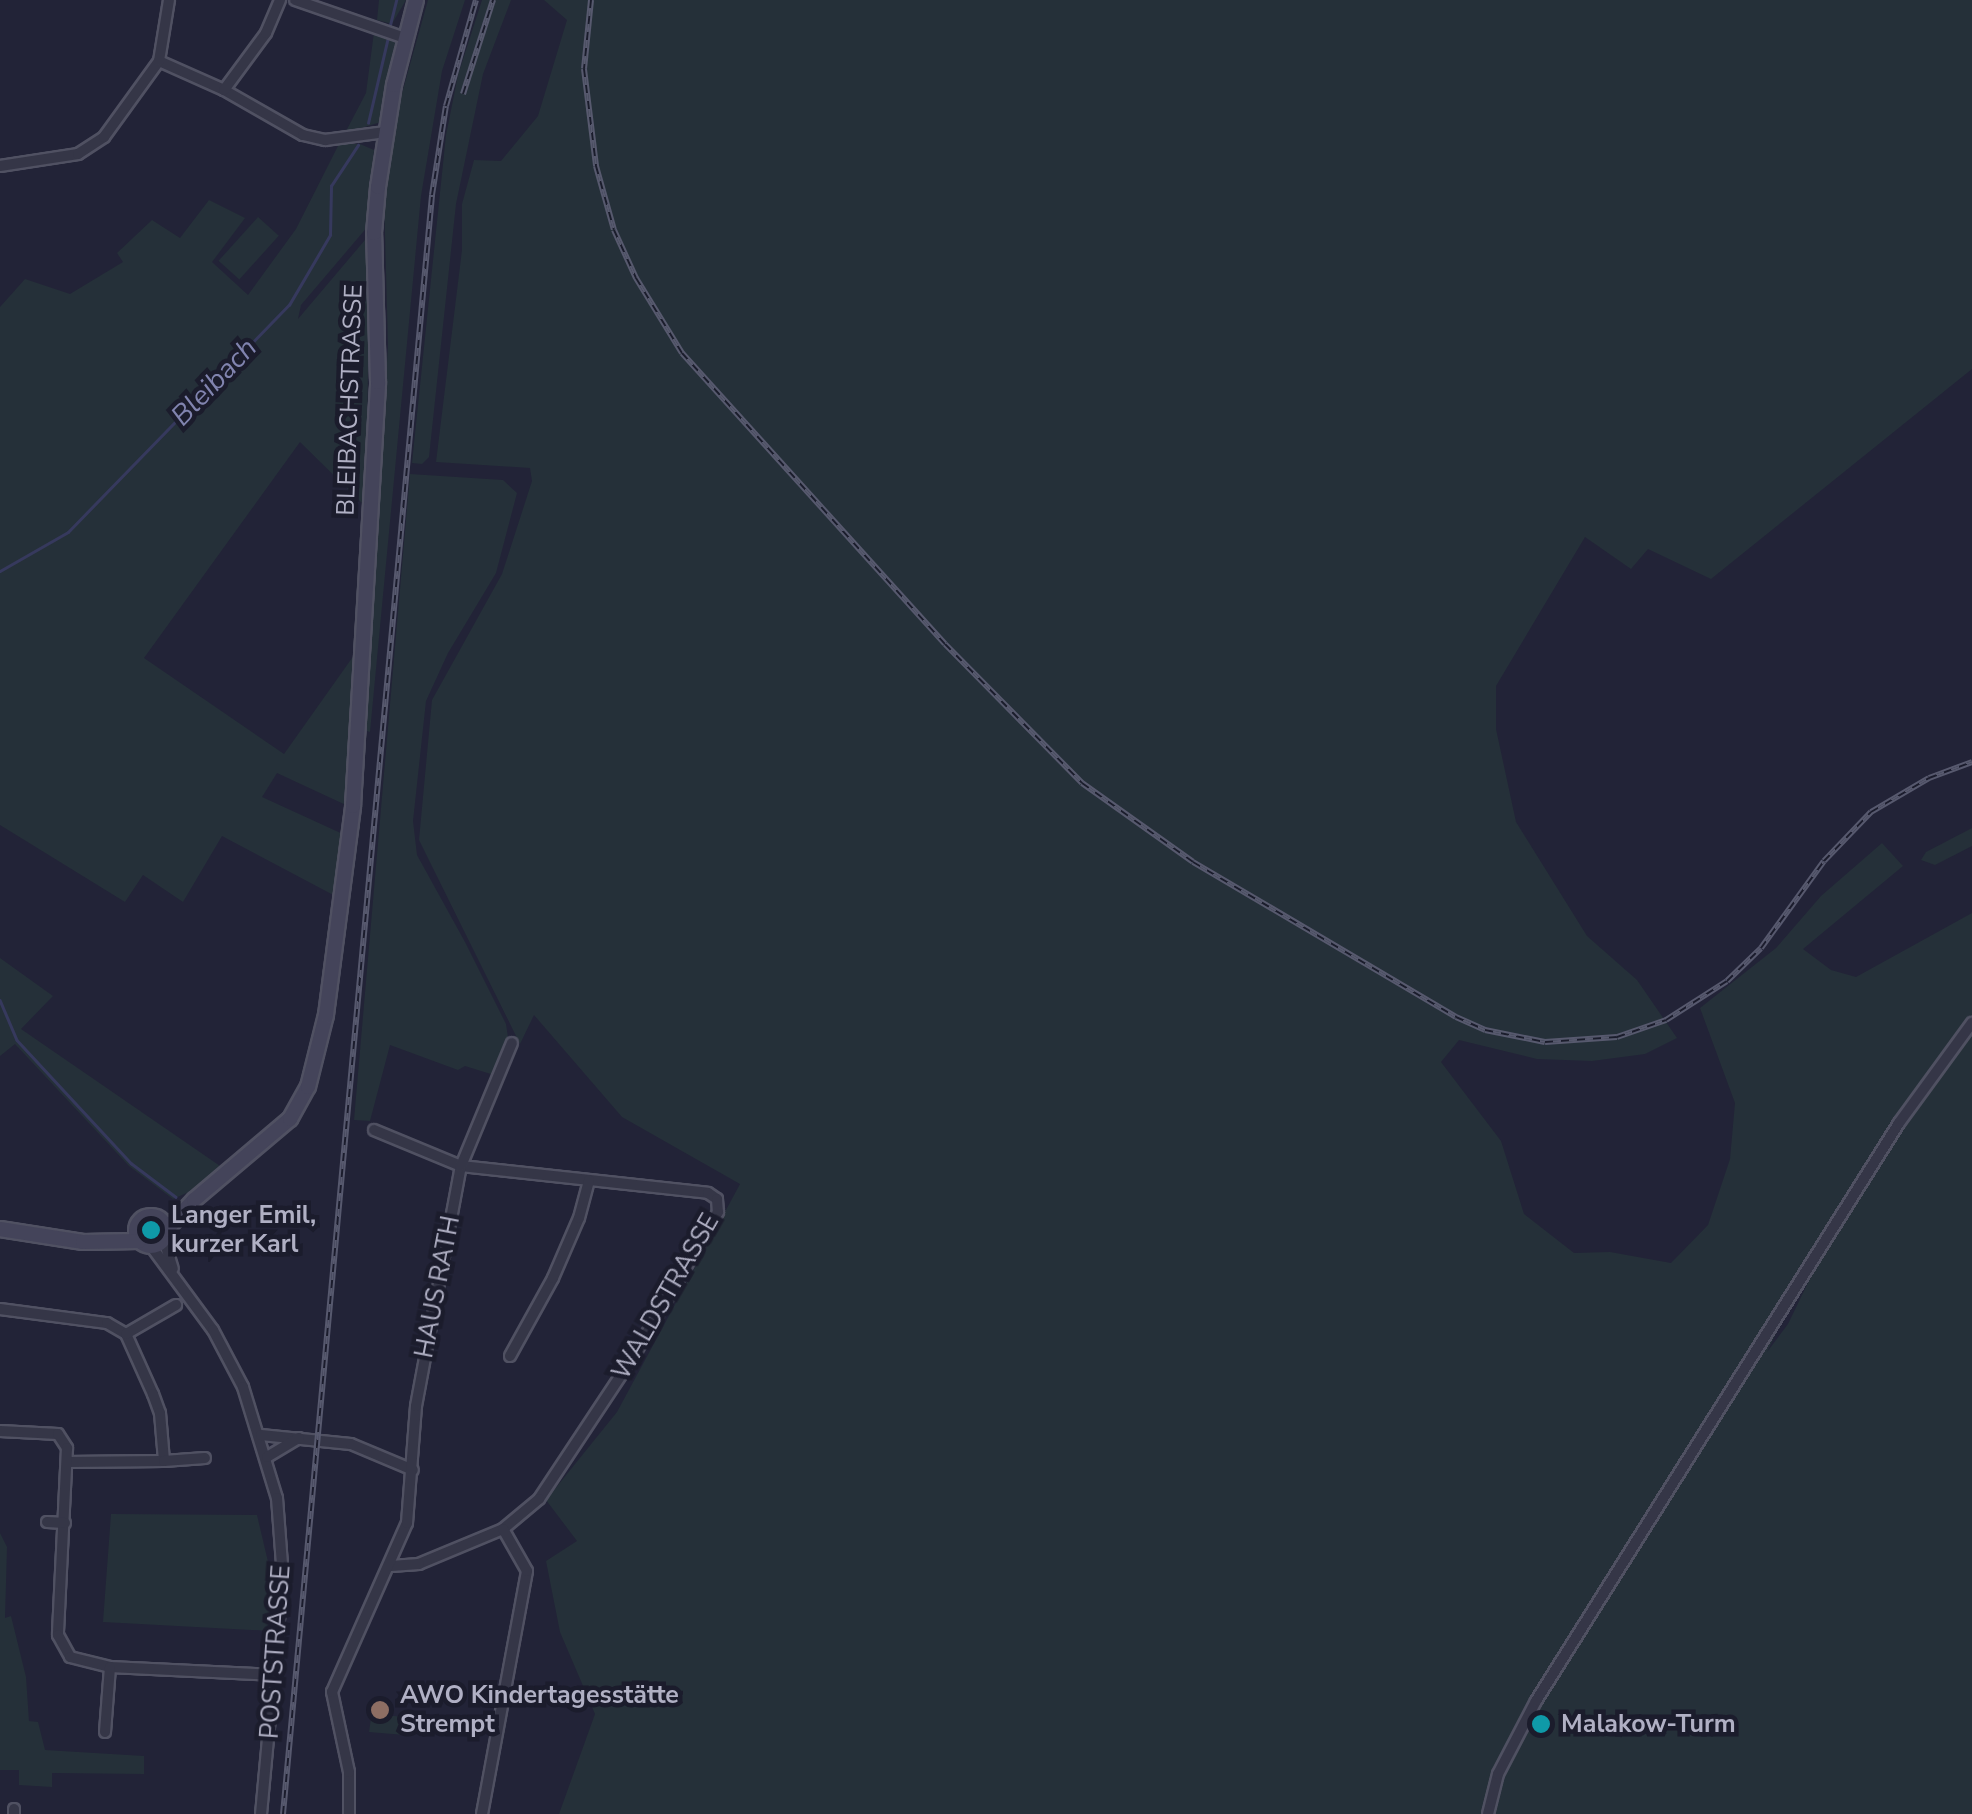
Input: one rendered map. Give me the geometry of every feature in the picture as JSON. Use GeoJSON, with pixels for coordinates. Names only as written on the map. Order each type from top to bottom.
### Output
{"type":"FeatureCollection","features":[{"type":"Feature","properties":{"kind":"main road","name":"BLEIBACHSTRASSE"},"geometry":{"type":"LineString","coordinates":[[153,1234],[279,1131],[308,1087],[335,963],[353,806],[378,382],[374,233],[399,36],[416,0]]}},
{"type":"Feature","properties":{"kind":"main road"},"geometry":{"type":"LineString","coordinates":[[0,1229],[103,1242],[153,1234]]}},
{"type":"Feature","properties":{"kind":"street"},"geometry":{"type":"LineString","coordinates":[[0,166],[56,160],[92,146],[104,136],[158,61],[169,0]]}},
{"type":"Feature","properties":{"kind":"street"},"geometry":{"type":"LineString","coordinates":[[224,90],[266,33],[280,0]]}},
{"type":"Feature","properties":{"kind":"street"},"geometry":{"type":"LineString","coordinates":[[294,0],[399,36]]}},
{"type":"Feature","properties":{"kind":"street"},"geometry":{"type":"LineString","coordinates":[[158,61],[224,90],[303,135],[324,140],[386,132]]}},
{"type":"Feature","properties":{"kind":"street"},"geometry":{"type":"LineString","coordinates":[[1488,1814],[1498,1774],[1536,1701],[1900,1123],[1972,1023]]}},
{"type":"Feature","properties":{"kind":"street","name":"HAUS RATH"},"geometry":{"type":"LineString","coordinates":[[348,1814],[348,1772],[332,1692],[402,1540],[411,1506],[416,1406],[461,1166],[512,1044]]}},
{"type":"Feature","properties":{"kind":"street","name":"WALDSTRASSE"},"geometry":{"type":"LineString","coordinates":[[374,1130],[461,1166],[708,1192],[717,1199],[718,1212],[568,1462],[539,1499],[503,1529],[420,1564],[391,1566]]}},
{"type":"Feature","properties":{"kind":"street"},"geometry":{"type":"LineString","coordinates":[[510,1356],[553,1278],[579,1218],[589,1180]]}},
{"type":"Feature","properties":{"kind":"street","name":"POSTSTRASSE"},"geometry":{"type":"LineString","coordinates":[[153,1234],[229,1359],[260,1435],[277,1498],[284,1578],[260,1814]]}},
{"type":"Feature","properties":{"kind":"street"},"geometry":{"type":"LineString","coordinates":[[126,1334],[176,1305]]}},
{"type":"Feature","properties":{"kind":"street"},"geometry":{"type":"LineString","coordinates":[[0,1310],[78,1318],[108,1324],[126,1334],[160,1413],[164,1460]]}},
{"type":"Feature","properties":{"kind":"street"},"geometry":{"type":"LineString","coordinates":[[0,1431],[58,1434],[67,1448],[60,1646],[70,1658],[110,1667],[276,1675]]}},
{"type":"Feature","properties":{"kind":"street"},"geometry":{"type":"LineString","coordinates":[[260,1435],[350,1444],[413,1470]]}},
{"type":"Feature","properties":{"kind":"street"},"geometry":{"type":"LineString","coordinates":[[267,1458],[300,1437]]}},
{"type":"Feature","properties":{"kind":"street"},"geometry":{"type":"LineString","coordinates":[[67,1462],[205,1458]]}},
{"type":"Feature","properties":{"kind":"street"},"geometry":{"type":"LineString","coordinates":[[47,1522],[64,1524]]}},
{"type":"Feature","properties":{"kind":"street"},"geometry":{"type":"LineString","coordinates":[[482,1814],[527,1571],[503,1529]]}},
{"type":"Feature","properties":{"kind":"street"},"geometry":{"type":"LineString","coordinates":[[106,1732],[110,1667]]}},
{"type":"Feature","properties":{"kind":"shaded area"},"geometry":{"type":"Polygon","coordinates":[[[379,0],[406,0],[392,24],[377,20],[379,0]]]}},
{"type":"Feature","properties":{"kind":"shaded area"},"geometry":{"type":"Polygon","coordinates":[[[428,0],[465,0],[442,71],[421,196],[370,732],[364,730],[388,346],[384,197],[399,104],[428,0]]]}},
{"type":"Feature","properties":{"kind":"shaded area"},"geometry":{"type":"Polygon","coordinates":[[[482,0],[511,0],[483,74],[456,204],[429,457],[422,464],[412,463],[446,135],[458,75],[482,0]]]}},
{"type":"Feature","properties":{"kind":"shaded area"},"geometry":{"type":"Polygon","coordinates":[[[544,0],[1972,0],[1972,369],[1711,579],[1648,549],[1631,569],[1585,537],[1496,686],[1496,729],[1516,822],[1587,936],[1637,980],[1677,1038],[1645,1054],[1592,1061],[1537,1059],[1459,1040],[1441,1062],[1501,1141],[1524,1214],[1574,1253],[1610,1252],[1671,1263],[1708,1225],[1730,1159],[1735,1103],[1700,1008],[1776,948],[1821,896],[1882,843],[1903,866],[1803,949],[1831,970],[1856,977],[1972,913],[1972,1814],[559,1814],[595,1714],[560,1632],[546,1561],[577,1541],[546,1500],[617,1412],[740,1184],[622,1117],[534,1015],[520,1044],[419,840],[432,700],[502,574],[532,481],[530,468],[436,462],[462,250],[462,204],[474,160],[501,161],[538,116],[567,20],[544,0]],[[1825,1233],[1767,1352],[1788,1324],[1831,1235],[1825,1233]]]}},
{"type":"Feature","properties":{"kind":"shaded area"},"geometry":{"type":"Polygon","coordinates":[[[374,32],[398,41],[381,122],[345,133],[366,93],[374,32]]]}},
{"type":"Feature","properties":{"kind":"shaded area"},"geometry":{"type":"Polygon","coordinates":[[[339,144],[360,144],[374,150],[369,225],[301,305],[298,319],[370,234],[366,507],[300,442],[144,658],[284,754],[357,651],[348,806],[277,773],[262,797],[345,835],[339,898],[222,836],[183,902],[143,875],[125,902],[0,825],[0,307],[25,279],[70,294],[123,262],[117,253],[152,220],[180,238],[209,200],[245,218],[212,262],[248,295],[296,229],[339,144]]]}},
{"type":"Feature","properties":{"kind":"shaded area"},"geometry":{"type":"Polygon","coordinates":[[[258,217],[279,236],[239,280],[219,261],[258,217]]]}},
{"type":"Feature","properties":{"kind":"shaded area"},"geometry":{"type":"Polygon","coordinates":[[[410,474],[503,480],[517,493],[496,573],[448,653],[426,701],[413,821],[417,855],[506,1024],[509,1044],[494,1075],[465,1066],[458,1070],[390,1045],[370,1121],[354,1120],[410,474]]]}},
{"type":"Feature","properties":{"kind":"shaded area"},"geometry":{"type":"Polygon","coordinates":[[[1972,828],[1972,846],[1935,865],[1921,860],[1926,852],[1972,828]]]}},
{"type":"Feature","properties":{"kind":"shaded area"},"geometry":{"type":"Polygon","coordinates":[[[0,958],[53,996],[21,1029],[223,1168],[200,1187],[173,1199],[129,1166],[15,1044],[0,1056],[0,958]]]}},
{"type":"Feature","properties":{"kind":"shaded area"},"geometry":{"type":"Polygon","coordinates":[[[111,1514],[257,1515],[269,1566],[274,1567],[271,1631],[103,1622],[111,1514]]]}},
{"type":"Feature","properties":{"kind":"shaded area"},"geometry":{"type":"Polygon","coordinates":[[[0,1533],[7,1547],[5,1618],[11,1616],[26,1677],[29,1721],[38,1722],[45,1750],[144,1756],[144,1774],[52,1773],[52,1787],[19,1785],[19,1770],[0,1770],[0,1533]]]}},
{"type":"Feature","properties":{"kind":"shaded area"},"geometry":{"type":"Polygon","coordinates":[[[381,1715],[407,1717],[405,1735],[369,1732],[371,1718],[380,1719],[381,1715]]]}},
{"type":"Feature","properties":{"kind":"waterway","name":"Bleibach"},"geometry":{"type":"LineString","coordinates":[[389,29],[396,0]]}},
{"type":"Feature","properties":{"kind":"waterway","name":"Bleibach"},"geometry":{"type":"LineString","coordinates":[[368,123],[388,37]]}},
{"type":"Feature","properties":{"kind":"waterway","name":"Bleibach"},"geometry":{"type":"LineString","coordinates":[[0,571],[68,532],[289,305],[330,235],[331,186],[358,145]]}},
{"type":"Feature","properties":{"kind":"waterway"},"geometry":{"type":"LineString","coordinates":[[0,1000],[17,1040],[131,1163],[176,1197]]}},
{"type":"Feature","properties":{"kind":"railway"},"geometry":{"type":"LineString","coordinates":[[283,1814],[432,195],[446,106],[476,0]]}},
{"type":"Feature","properties":{"kind":"railway"},"geometry":{"type":"LineString","coordinates":[[463,94],[493,0]]}},
{"type":"Feature","properties":{"kind":"railway"},"geometry":{"type":"LineString","coordinates":[[591,0],[584,69],[596,166],[614,230],[636,278],[682,353],[945,644],[1082,783],[1193,862],[1456,1017],[1485,1030],[1545,1042],[1617,1037],[1666,1020],[1727,981],[1761,948],[1824,861],[1871,812],[1929,778],[1972,762]]}},
{"type":"Feature","properties":{"kind":"place","name":"Langer Emil, kurzer Karl"},"geometry":{"type":"Point","coordinates":[151,1230]}},
{"type":"Feature","properties":{"kind":"place","name":"AWO Kindertagesstätte Strempt"},"geometry":{"type":"Point","coordinates":[380,1710]}},
{"type":"Feature","properties":{"kind":"place","name":"Malakow-Turm"},"geometry":{"type":"Point","coordinates":[1541,1724]}}]}
